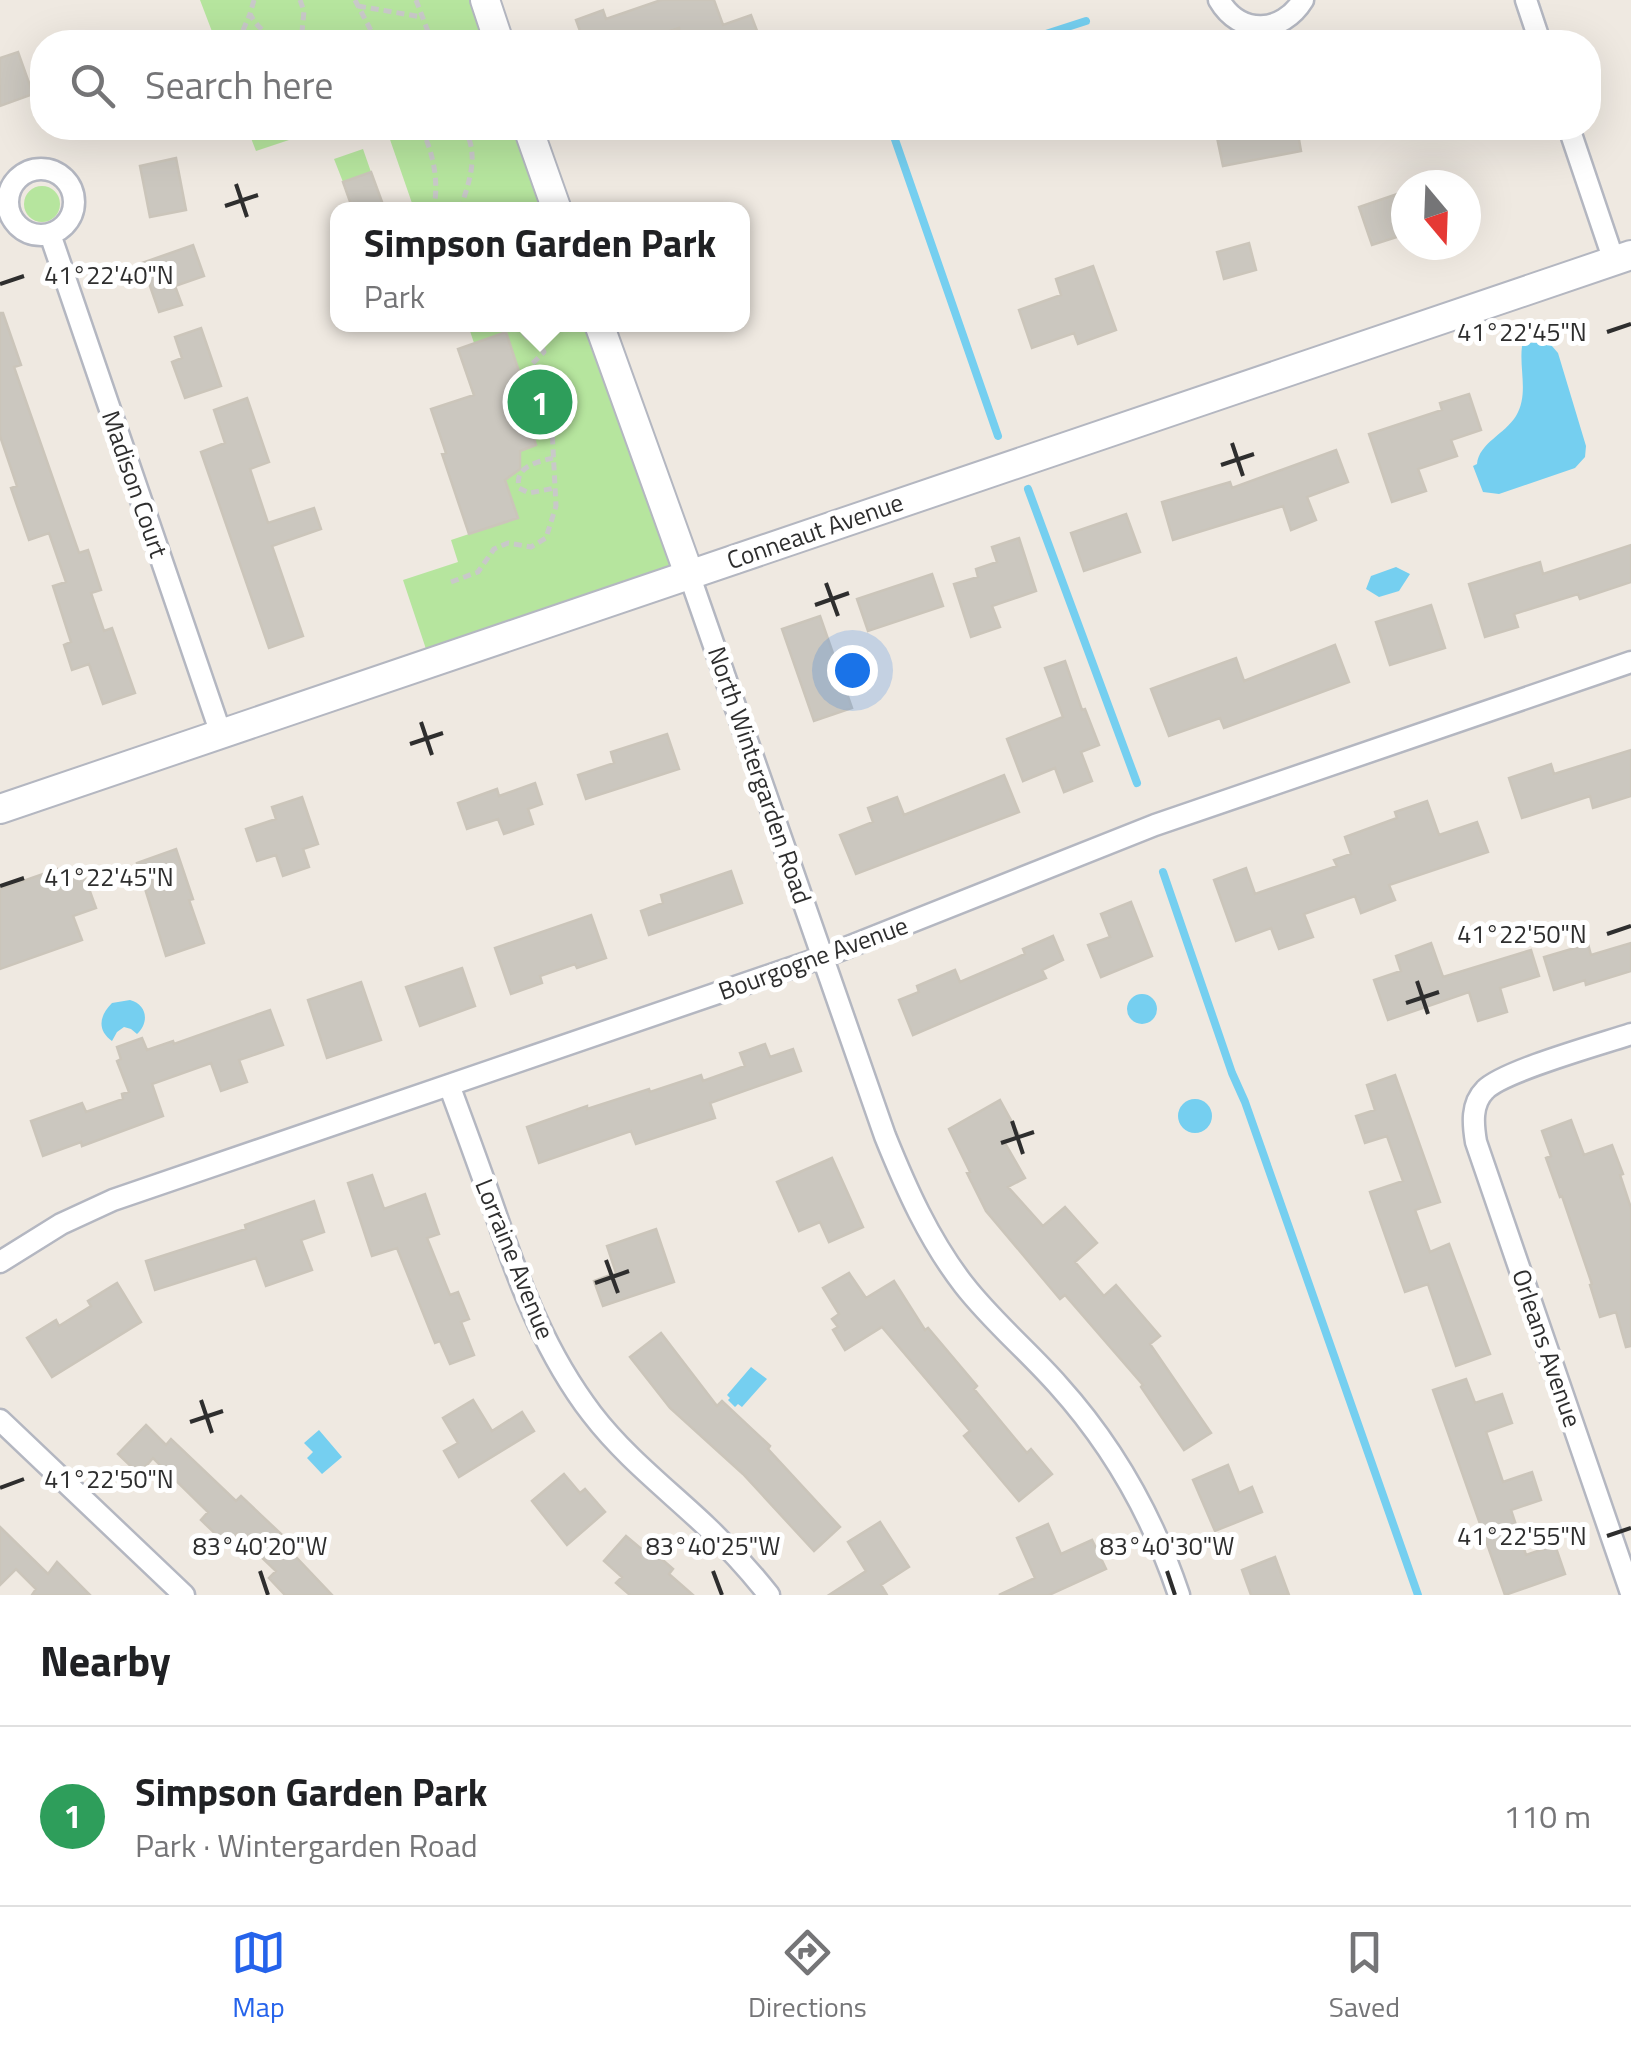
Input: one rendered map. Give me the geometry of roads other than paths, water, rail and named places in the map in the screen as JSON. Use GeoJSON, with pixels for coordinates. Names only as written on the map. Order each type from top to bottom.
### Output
{"type":"FeatureCollection","features":[{"type":"Feature","properties":{"kind":"street"},"geometry":{"type":"LineString","coordinates":[[485,0],[495,30]]}},
{"type":"Feature","properties":{"kind":"street"},"geometry":{"type":"LineString","coordinates":[[1219,0],[1232,17],[1262,26],[1292,16],[1303,0]]}},
{"type":"Feature","properties":{"kind":"street"},"geometry":{"type":"LineString","coordinates":[[1526,0],[1536,30]]}},
{"type":"Feature","properties":{"kind":"street"},"geometry":{"type":"LineString","coordinates":[[532,140],[554,202]]}},
{"type":"Feature","properties":{"kind":"street"},"geometry":{"type":"LineString","coordinates":[[1574,140],[1622,258]]}},
{"type":"Feature","properties":{"kind":"street","name":"Madison Court"},"geometry":{"type":"LineString","coordinates":[[50,234],[221,734]]}},
{"type":"Feature","properties":{"kind":"street","name":"Conneaut Avenue"},"geometry":{"type":"LineString","coordinates":[[0,809],[1622,258]]}},
{"type":"Feature","properties":{"kind":"street"},"geometry":{"type":"LineString","coordinates":[[601,332],[689,574]]}},
{"type":"Feature","properties":{"kind":"street","name":"North Wintergarden Road"},"geometry":{"type":"LineString","coordinates":[[689,574],[907,1188],[932,1238],[964,1284],[1094,1427],[1148,1518],[1180,1595]]}},
{"type":"Feature","properties":{"kind":"street","name":"Bourgogne Avenue"},"geometry":{"type":"LineString","coordinates":[[0,1262],[61,1224],[114,1200],[823,957],[1155,825],[1631,662]]}},
{"type":"Feature","properties":{"kind":"street","name":"Orleans Avenue"},"geometry":{"type":"LineString","coordinates":[[1631,1034],[1514,1074],[1486,1088],[1472,1122],[1631,1592]]}},
{"type":"Feature","properties":{"kind":"street","name":"Lorraine Avenue"},"geometry":{"type":"LineString","coordinates":[[449,1085],[509,1256],[535,1320],[561,1368],[592,1414],[629,1456],[706,1526],[768,1595]]}},
{"type":"Feature","properties":{"kind":"street"},"geometry":{"type":"LineString","coordinates":[[0,1420],[184,1595]]}},
{"type":"Feature","properties":{"kind":"water"},"geometry":{"type":"Polygon","coordinates":[[[1545,338],[1558,353],[1586,446],[1585,457],[1575,468],[1499,494],[1483,492],[1473,466],[1482,450],[1520,408],[1522,346],[1545,338]]]}},
{"type":"Feature","properties":{"kind":"water"},"geometry":{"type":"Polygon","coordinates":[[[1396,567],[1410,574],[1399,591],[1379,597],[1366,589],[1371,576],[1396,567]]]}},
{"type":"Feature","properties":{"kind":"water"},"geometry":{"type":"Polygon","coordinates":[[[1142,994],[1153,998],[1157,1009],[1153,1020],[1142,1024],[1131,1020],[1127,1009],[1131,998],[1142,994]]]}},
{"type":"Feature","properties":{"kind":"water"},"geometry":{"type":"Polygon","coordinates":[[[130,1000],[143,1010],[144,1025],[137,1034],[124,1027],[112,1041],[102,1028],[104,1013],[112,1003],[130,1000]]]}},
{"type":"Feature","properties":{"kind":"water"},"geometry":{"type":"Polygon","coordinates":[[[1195,1099],[1207,1104],[1212,1116],[1207,1128],[1195,1133],[1183,1128],[1178,1116],[1183,1104],[1195,1099]]]}},
{"type":"Feature","properties":{"kind":"water"},"geometry":{"type":"Polygon","coordinates":[[[751,1367],[767,1379],[742,1407],[735,1407],[727,1395],[751,1367]]]}},
{"type":"Feature","properties":{"kind":"water"},"geometry":{"type":"Polygon","coordinates":[[[319,1430],[342,1457],[322,1474],[307,1458],[313,1452],[304,1443],[319,1430]]]}},
{"type":"Feature","properties":{"kind":"waterway"},"geometry":{"type":"LineString","coordinates":[[1058,30],[1086,21]]}},
{"type":"Feature","properties":{"kind":"waterway"},"geometry":{"type":"LineString","coordinates":[[895,140],[998,436]]}},
{"type":"Feature","properties":{"kind":"waterway"},"geometry":{"type":"LineString","coordinates":[[1028,489],[1137,783]]}},
{"type":"Feature","properties":{"kind":"waterway"},"geometry":{"type":"LineString","coordinates":[[1163,872],[1418,1595]]}},
{"type":"Feature","properties":{"kind":"place","name":"Simpson Garden Park"},"geometry":{"type":"Point","coordinates":[540,402]}}]}
